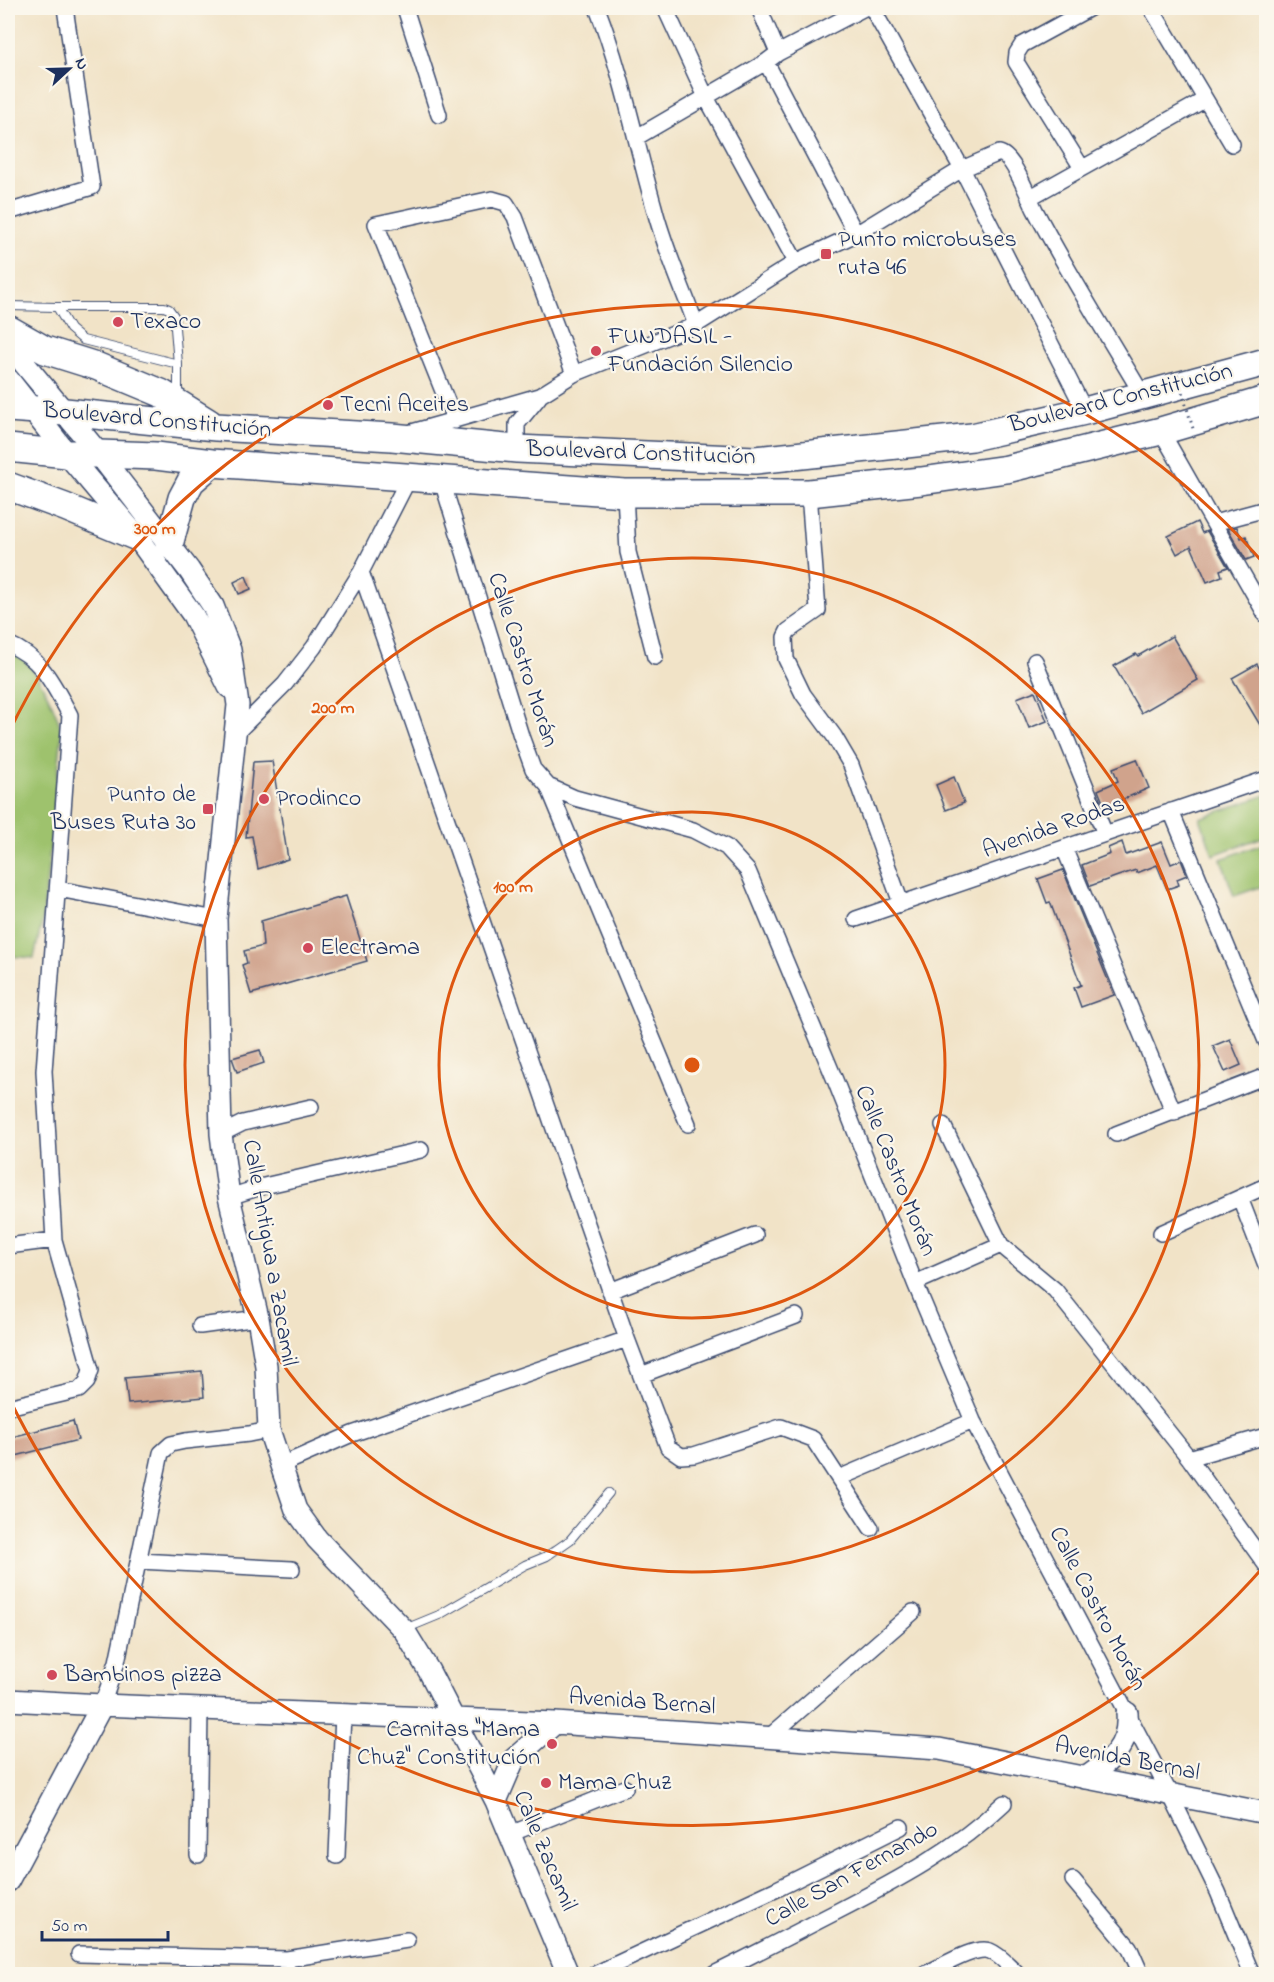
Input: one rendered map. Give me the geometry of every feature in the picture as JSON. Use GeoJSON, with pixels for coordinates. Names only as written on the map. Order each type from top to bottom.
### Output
{"type":"FeatureCollection","features":[{"type":"Feature","properties":{"kind":"highway"},"geometry":{"type":"LineString","coordinates":[[8,329],[45,350],[96,366],[161,393],[216,427]]}},
{"type":"Feature","properties":{"kind":"highway","name":"Boulevard Constitución"},"geometry":{"type":"LineString","coordinates":[[20,410],[65,412],[216,427],[392,437],[517,449],[755,460],[972,437],[1085,411],[1266,362]]}},
{"type":"Feature","properties":{"kind":"highway","name":"Boulevard Constitución"},"geometry":{"type":"LineString","coordinates":[[8,448],[67,454],[156,456],[212,463],[625,493],[809,493],[1007,469],[1161,430],[1266,400]]}},
{"type":"Feature","properties":{"kind":"highway"},"geometry":{"type":"LineString","coordinates":[[170,545],[182,498],[191,481],[212,463]]}},
{"type":"Feature","properties":{"kind":"highway"},"geometry":{"type":"LineString","coordinates":[[8,486],[137,537]]}},
{"type":"Feature","properties":{"kind":"street"},"geometry":{"type":"LineString","coordinates":[[8,212],[92,187],[65,8]]}},
{"type":"Feature","properties":{"kind":"street"},"geometry":{"type":"LineString","coordinates":[[405,8],[440,115]]}},
{"type":"Feature","properties":{"kind":"street"},"geometry":{"type":"LineString","coordinates":[[597,8],[609,39],[637,137],[654,209],[696,325]]}},
{"type":"Feature","properties":{"kind":"street"},"geometry":{"type":"LineString","coordinates":[[665,8],[706,97],[796,262]]}},
{"type":"Feature","properties":{"kind":"street"},"geometry":{"type":"LineString","coordinates":[[759,8],[772,58],[856,234]]}},
{"type":"Feature","properties":{"kind":"street"},"geometry":{"type":"LineString","coordinates":[[637,137],[772,58],[864,8]]}},
{"type":"Feature","properties":{"kind":"street"},"geometry":{"type":"LineString","coordinates":[[872,8],[962,169],[1085,411]]}},
{"type":"Feature","properties":{"kind":"street"},"geometry":{"type":"LineString","coordinates":[[1082,168],[1016,62],[1017,53],[1022,45],[1090,8]]}},
{"type":"Feature","properties":{"kind":"street"},"geometry":{"type":"LineString","coordinates":[[1151,8],[1232,144]]}},
{"type":"Feature","properties":{"kind":"street"},"geometry":{"type":"LineString","coordinates":[[1029,198],[1199,103],[1204,98]]}},
{"type":"Feature","properties":{"kind":"street"},"geometry":{"type":"LineString","coordinates":[[392,437],[539,396],[574,374],[696,325],[796,262],[856,234],[962,169],[999,153],[1011,162],[1029,198],[1142,394]]}},
{"type":"Feature","properties":{"kind":"street"},"geometry":{"type":"LineString","coordinates":[[456,421],[376,224],[492,199],[506,203],[515,217],[574,374]]}},
{"type":"Feature","properties":{"kind":"street","name":"Calle Antigua a Zacamil"},"geometry":{"type":"LineString","coordinates":[[8,344],[99,454],[170,545],[213,606],[230,650],[238,705],[216,919],[221,1134],[229,1197],[258,1318],[266,1366],[269,1430],[296,1510],[312,1532],[404,1630],[425,1663],[453,1718]]}},
{"type":"Feature","properties":{"kind":"street"},"geometry":{"type":"LineString","coordinates":[[8,379],[20,410],[67,454],[137,537],[194,615],[238,705]]}},
{"type":"Feature","properties":{"kind":"street"},"geometry":{"type":"LineString","coordinates":[[517,449],[517,424],[539,396]]}},
{"type":"Feature","properties":{"kind":"street"},"geometry":{"type":"LineString","coordinates":[[1161,430],[1266,615]]}},
{"type":"Feature","properties":{"kind":"street"},"geometry":{"type":"LineString","coordinates":[[236,733],[285,684],[314,647],[361,572],[409,478]]}},
{"type":"Feature","properties":{"kind":"street","name":"Calle Castro Morán"},"geometry":{"type":"LineString","coordinates":[[441,478],[533,769],[548,786],[575,798],[693,830],[726,847],[747,871],[835,1080],[972,1421],[1170,1794],[1218,1892],[1252,1974]]}},
{"type":"Feature","properties":{"kind":"street"},"geometry":{"type":"LineString","coordinates":[[625,493],[628,552],[655,657]]}},
{"type":"Feature","properties":{"kind":"street"},"geometry":{"type":"LineString","coordinates":[[809,493],[818,609],[788,631],[785,637],[786,660],[803,694],[834,736],[850,765],[902,903]]}},
{"type":"Feature","properties":{"kind":"street"},"geometry":{"type":"LineString","coordinates":[[1214,523],[1266,509]]}},
{"type":"Feature","properties":{"kind":"street"},"geometry":{"type":"LineString","coordinates":[[361,572],[610,1291],[668,1446],[681,1456],[694,1455],[781,1427],[813,1438],[871,1528]]}},
{"type":"Feature","properties":{"kind":"street"},"geometry":{"type":"LineString","coordinates":[[8,644],[24,651],[48,675],[70,715],[44,1071],[54,1240],[91,1370],[87,1382],[79,1389],[8,1407]]}},
{"type":"Feature","properties":{"kind":"street"},"geometry":{"type":"LineString","coordinates":[[1035,661],[1105,834]]}},
{"type":"Feature","properties":{"kind":"street","name":"Avenida Rodas"},"geometry":{"type":"LineString","coordinates":[[856,919],[1266,779]]}},
{"type":"Feature","properties":{"kind":"street"},"geometry":{"type":"LineString","coordinates":[[548,786],[688,1124]]}},
{"type":"Feature","properties":{"kind":"street"},"geometry":{"type":"LineString","coordinates":[[1171,811],[1266,1041]]}},
{"type":"Feature","properties":{"kind":"street"},"geometry":{"type":"LineString","coordinates":[[1064,848],[1174,1113]]}},
{"type":"Feature","properties":{"kind":"street"},"geometry":{"type":"LineString","coordinates":[[58,889],[216,919]]}},
{"type":"Feature","properties":{"kind":"street"},"geometry":{"type":"LineString","coordinates":[[1116,1134],[1266,1076]]}},
{"type":"Feature","properties":{"kind":"street"},"geometry":{"type":"LineString","coordinates":[[221,1134],[243,1124],[311,1107]]}},
{"type":"Feature","properties":{"kind":"street"},"geometry":{"type":"LineString","coordinates":[[943,1125],[1001,1245],[1055,1290],[1190,1458],[1266,1565]]}},
{"type":"Feature","properties":{"kind":"street"},"geometry":{"type":"LineString","coordinates":[[229,1197],[264,1186],[421,1150]]}},
{"type":"Feature","properties":{"kind":"street"},"geometry":{"type":"LineString","coordinates":[[1161,1233],[1266,1186]]}},
{"type":"Feature","properties":{"kind":"street"},"geometry":{"type":"LineString","coordinates":[[1240,1198],[1266,1265]]}},
{"type":"Feature","properties":{"kind":"street"},"geometry":{"type":"LineString","coordinates":[[610,1291],[755,1235]]}},
{"type":"Feature","properties":{"kind":"street"},"geometry":{"type":"LineString","coordinates":[[8,1246],[54,1240]]}},
{"type":"Feature","properties":{"kind":"street"},"geometry":{"type":"LineString","coordinates":[[915,1283],[1001,1245]]}},
{"type":"Feature","properties":{"kind":"street"},"geometry":{"type":"LineString","coordinates":[[641,1375],[796,1316]]}},
{"type":"Feature","properties":{"kind":"street"},"geometry":{"type":"LineString","coordinates":[[200,1326],[258,1318]]}},
{"type":"Feature","properties":{"kind":"street"},"geometry":{"type":"LineString","coordinates":[[281,1465],[352,1434],[627,1339]]}},
{"type":"Feature","properties":{"kind":"street"},"geometry":{"type":"LineString","coordinates":[[839,1478],[972,1421]]}},
{"type":"Feature","properties":{"kind":"street"},"geometry":{"type":"LineString","coordinates":[[8,1881],[102,1705],[117,1662],[162,1453],[171,1444],[269,1430]]}},
{"type":"Feature","properties":{"kind":"street"},"geometry":{"type":"LineString","coordinates":[[1190,1458],[1266,1436]]}},
{"type":"Feature","properties":{"kind":"street"},"geometry":{"type":"LineString","coordinates":[[139,1561],[292,1569]]}},
{"type":"Feature","properties":{"kind":"street"},"geometry":{"type":"LineString","coordinates":[[769,1737],[913,1612]]}},
{"type":"Feature","properties":{"kind":"street","name":"Avenida Bernal"},"geometry":{"type":"LineString","coordinates":[[8,1700],[555,1723],[939,1749],[1266,1813]]}},
{"type":"Feature","properties":{"kind":"street"},"geometry":{"type":"LineString","coordinates":[[198,1855],[200,1709]]}},
{"type":"Feature","properties":{"kind":"street"},"geometry":{"type":"LineString","coordinates":[[1085,1778],[1112,1759],[1121,1745],[1128,1725],[1127,1713]]}},
{"type":"Feature","properties":{"kind":"street"},"geometry":{"type":"LineString","coordinates":[[337,1856],[343,1714]]}},
{"type":"Feature","properties":{"kind":"street","name":"Calle Zacamil"},"geometry":{"type":"LineString","coordinates":[[453,1718],[496,1801],[568,1974]]}},
{"type":"Feature","properties":{"kind":"street"},"geometry":{"type":"LineString","coordinates":[[496,1801],[514,1759],[555,1723]]}},
{"type":"Feature","properties":{"kind":"street"},"geometry":{"type":"LineString","coordinates":[[510,1834],[625,1788]]}},
{"type":"Feature","properties":{"kind":"street","name":"Calle San Fernando"},"geometry":{"type":"LineString","coordinates":[[714,1974],[885,1887],[945,1852],[987,1820],[1004,1803]]}},
{"type":"Feature","properties":{"kind":"street"},"geometry":{"type":"LineString","coordinates":[[595,1974],[777,1889],[901,1827]]}},
{"type":"Feature","properties":{"kind":"street"},"geometry":{"type":"LineString","coordinates":[[1073,1880],[1130,1947],[1141,1974]]}},
{"type":"Feature","properties":{"kind":"street"},"geometry":{"type":"LineString","coordinates":[[79,1954],[287,1959],[407,1940]]}},
{"type":"Feature","properties":{"kind":"street"},"geometry":{"type":"LineString","coordinates":[[925,1974],[978,1950],[988,1950],[996,1954],[1016,1972]]}},
{"type":"Feature","properties":{"kind":"street"},"geometry":{"type":"LineString","coordinates":[[286,1974],[287,1959]]}},
{"type":"Feature","properties":{"kind":"lane"},"geometry":{"type":"LineString","coordinates":[[8,306],[122,306],[169,309],[174,316],[178,364],[178,405]]}},
{"type":"Feature","properties":{"kind":"lane"},"geometry":{"type":"LineString","coordinates":[[57,307],[70,329],[83,340],[178,364]]}},
{"type":"Feature","properties":{"kind":"lane"},"geometry":{"type":"LineString","coordinates":[[404,1630],[439,1615],[525,1565],[547,1556],[570,1540],[609,1493]]}},
{"type":"Feature","properties":{"kind":"path"},"geometry":{"type":"LineString","coordinates":[[1177,375],[1194,432]]}},
{"type":"Feature","properties":{"kind":"green space"},"geometry":{"type":"Polygon","coordinates":[[[8,653],[23,660],[37,676],[52,705],[62,733],[43,918],[34,958],[8,956],[8,653]]]}},
{"type":"Feature","properties":{"kind":"green space"},"geometry":{"type":"Polygon","coordinates":[[[1266,795],[1266,836],[1213,855],[1200,818],[1266,795]]]}},
{"type":"Feature","properties":{"kind":"green space"},"geometry":{"type":"Polygon","coordinates":[[[1266,843],[1266,885],[1234,896],[1221,859],[1266,843]]]}},
{"type":"Feature","properties":{"kind":"building"},"geometry":{"type":"Polygon","coordinates":[[[1197,522],[1202,533],[1207,531],[1228,567],[1220,570],[1222,576],[1207,582],[1191,546],[1177,554],[1168,536],[1197,522]]]}},
{"type":"Feature","properties":{"kind":"building"},"geometry":{"type":"Polygon","coordinates":[[[1237,527],[1241,538],[1246,536],[1254,557],[1246,560],[1228,529],[1237,527]]]}},
{"type":"Feature","properties":{"kind":"building"},"geometry":{"type":"Polygon","coordinates":[[[246,576],[251,589],[239,594],[234,582],[246,576]]]}},
{"type":"Feature","properties":{"kind":"building"},"geometry":{"type":"Polygon","coordinates":[[[1172,636],[1198,680],[1141,713],[1114,666],[1136,654],[1138,656],[1172,636]]]}},
{"type":"Feature","properties":{"kind":"building"},"geometry":{"type":"Polygon","coordinates":[[[1257,664],[1266,680],[1266,735],[1232,678],[1257,664]]]}},
{"type":"Feature","properties":{"kind":"building"},"geometry":{"type":"Polygon","coordinates":[[[1035,691],[1047,721],[1029,728],[1017,698],[1035,691]]]}},
{"type":"Feature","properties":{"kind":"building"},"geometry":{"type":"Polygon","coordinates":[[[1137,759],[1149,788],[1105,807],[1098,790],[1118,781],[1113,768],[1137,759]]]}},
{"type":"Feature","properties":{"kind":"building","name":"Prodinco"},"geometry":{"type":"Polygon","coordinates":[[[272,761],[288,859],[258,869],[252,836],[246,837],[253,762],[272,761]]]}},
{"type":"Feature","properties":{"kind":"building"},"geometry":{"type":"Polygon","coordinates":[[[954,777],[964,803],[946,810],[936,785],[954,777]]]}},
{"type":"Feature","properties":{"kind":"building"},"geometry":{"type":"Polygon","coordinates":[[[1122,842],[1126,855],[1162,842],[1171,864],[1181,860],[1187,875],[1177,879],[1179,885],[1167,889],[1157,865],[1090,886],[1082,865],[1110,854],[1108,848],[1122,842]]]}},
{"type":"Feature","properties":{"kind":"building"},"geometry":{"type":"Polygon","coordinates":[[[1063,870],[1114,995],[1081,1007],[1074,988],[1081,985],[1050,902],[1047,903],[1038,879],[1063,870]]]}},
{"type":"Feature","properties":{"kind":"building","name":"Electrama"},"geometry":{"type":"Polygon","coordinates":[[[346,896],[367,961],[251,994],[242,965],[247,963],[244,951],[263,946],[261,921],[346,896]]]}},
{"type":"Feature","properties":{"kind":"building"},"geometry":{"type":"Polygon","coordinates":[[[1230,1039],[1241,1065],[1225,1072],[1213,1046],[1230,1039]]]}},
{"type":"Feature","properties":{"kind":"building"},"geometry":{"type":"Polygon","coordinates":[[[260,1050],[264,1063],[237,1072],[232,1058],[260,1050]]]}},
{"type":"Feature","properties":{"kind":"building"},"geometry":{"type":"Polygon","coordinates":[[[202,1371],[204,1397],[128,1404],[125,1378],[202,1371]]]}},
{"type":"Feature","properties":{"kind":"building"},"geometry":{"type":"Polygon","coordinates":[[[73,1421],[78,1440],[8,1458],[8,1438],[73,1421]]]}},
{"type":"Feature","properties":{"kind":"place","name":"Punto microbuses ruta 46"},"geometry":{"type":"Point","coordinates":[826,254]}},
{"type":"Feature","properties":{"kind":"place","name":"Texaco"},"geometry":{"type":"Point","coordinates":[118,322]}},
{"type":"Feature","properties":{"kind":"place","name":"FUNDASIL - Fundación Silencio"},"geometry":{"type":"Point","coordinates":[596,351]}},
{"type":"Feature","properties":{"kind":"place","name":"Tecni Aceites"},"geometry":{"type":"Point","coordinates":[328,405]}},
{"type":"Feature","properties":{"kind":"place","name":"Prodinco"},"geometry":{"type":"Point","coordinates":[264,799]}},
{"type":"Feature","properties":{"kind":"place","name":"Punto de Buses Ruta 30"},"geometry":{"type":"Point","coordinates":[208,809]}},
{"type":"Feature","properties":{"kind":"place","name":"Electrama"},"geometry":{"type":"Point","coordinates":[308,948]}},
{"type":"Feature","properties":{"kind":"place","name":"Bambinos pizza"},"geometry":{"type":"Point","coordinates":[52,1675]}},
{"type":"Feature","properties":{"kind":"place","name":"Carnitas \"Mama Chuz\" Constitución"},"geometry":{"type":"Point","coordinates":[552,1744]}},
{"type":"Feature","properties":{"kind":"place","name":"Mama Chuz"},"geometry":{"type":"Point","coordinates":[546,1783]}}]}
